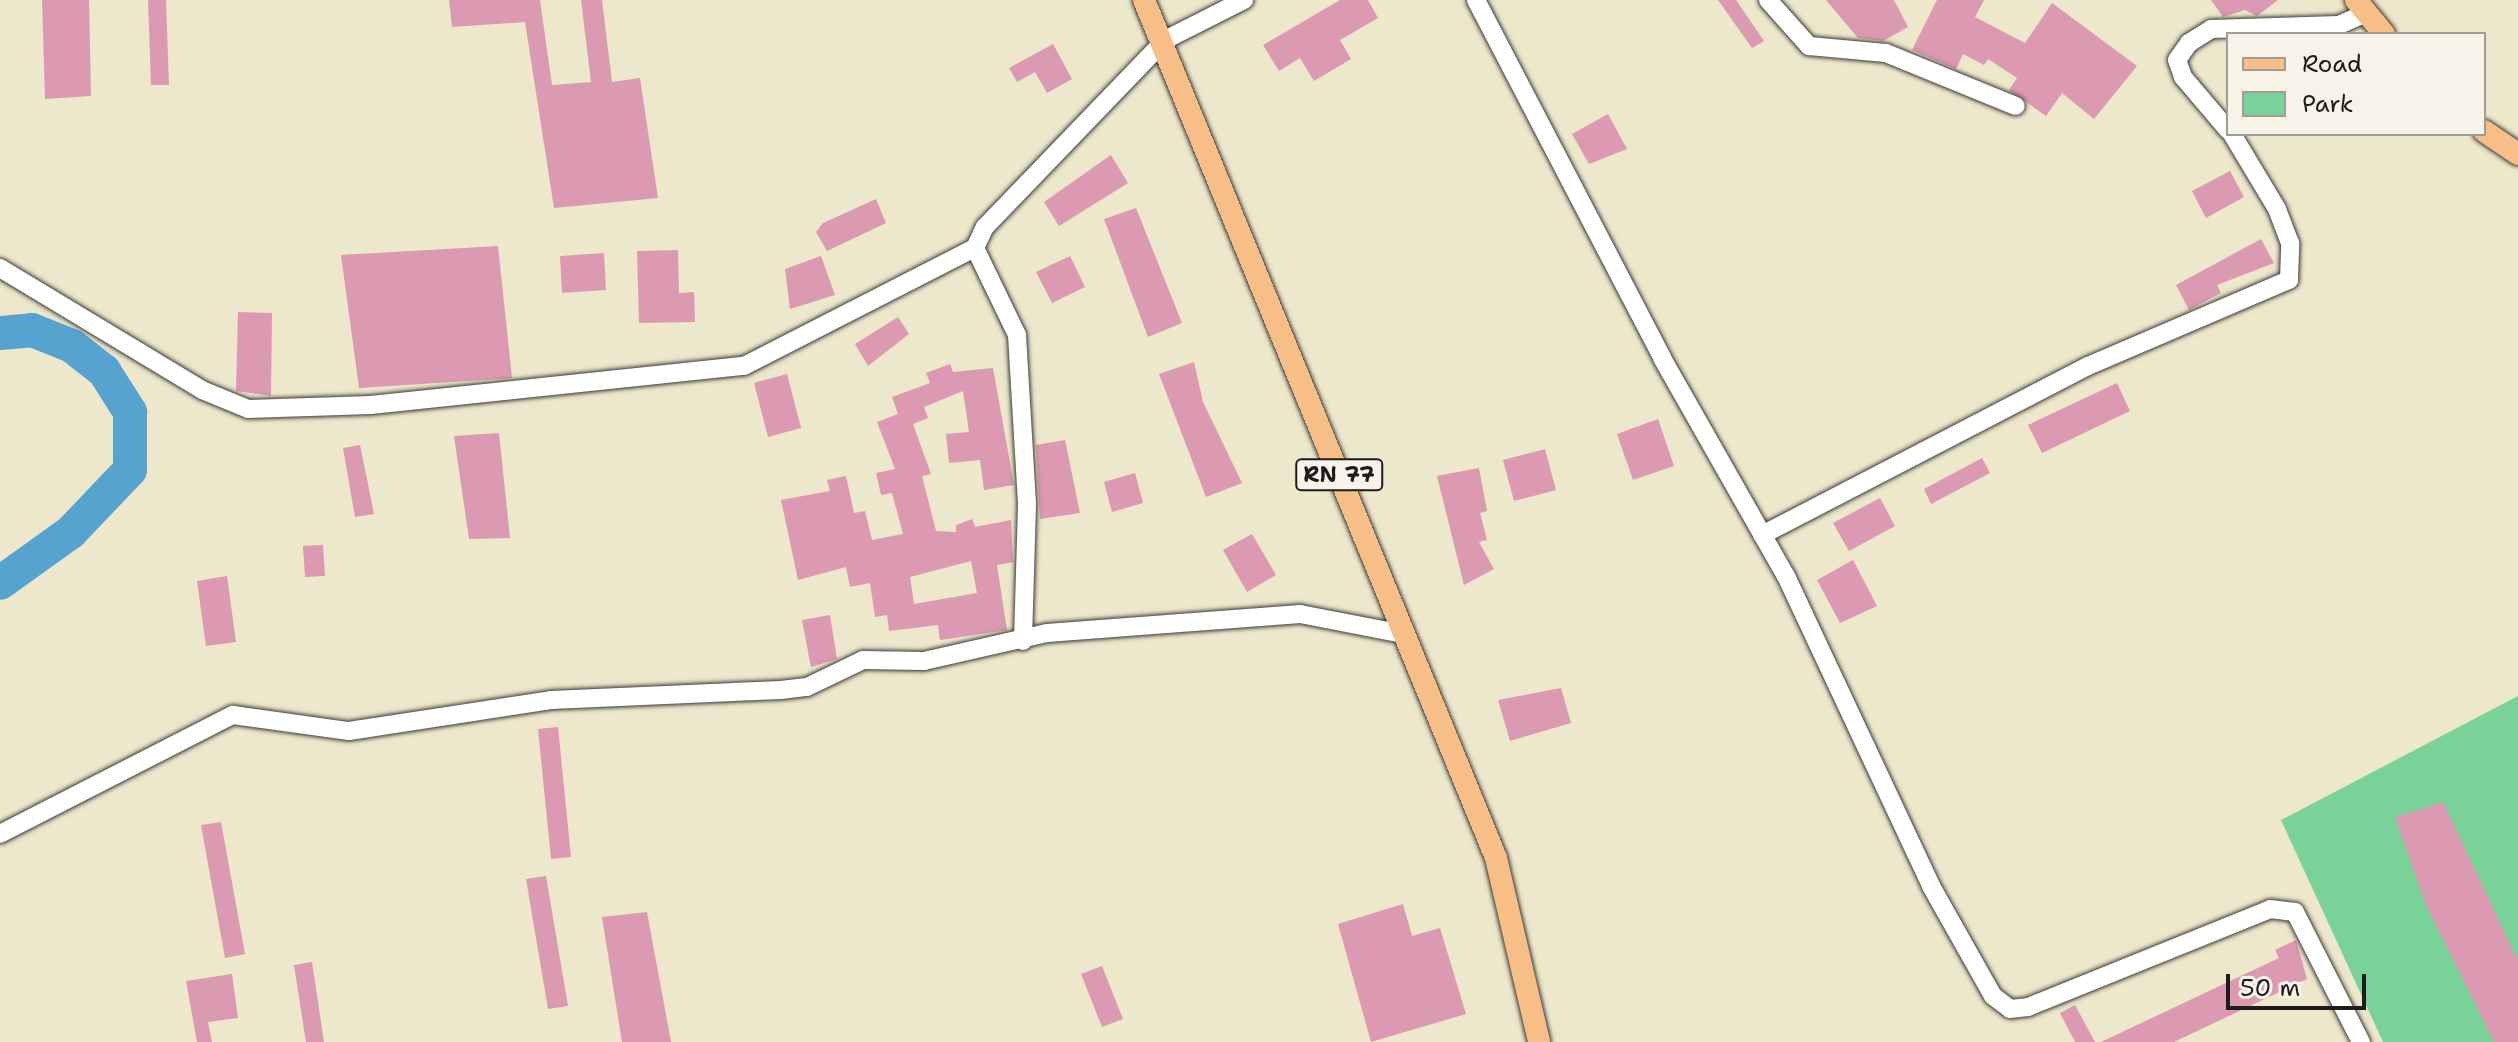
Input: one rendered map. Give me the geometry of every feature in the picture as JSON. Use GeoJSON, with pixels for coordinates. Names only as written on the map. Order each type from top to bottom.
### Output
{"type":"FeatureCollection","features":[{"type":"Feature","properties":{"kind":"main road","name":"RN 77"},"geometry":{"type":"LineString","coordinates":[[1144,0],[1165,40],[1496,858],[1522,956],[1539,1042]]}},
{"type":"Feature","properties":{"kind":"main road"},"geometry":{"type":"LineString","coordinates":[[2361,6],[2382,32]]}},
{"type":"Feature","properties":{"kind":"main road"},"geometry":{"type":"LineString","coordinates":[[2486,132],[2518,154]]}},
{"type":"Feature","properties":{"kind":"main road","name":"RN 77"},"geometry":{"type":"LineString","coordinates":[[1522,956],[1554,1042]]}},
{"type":"Feature","properties":{"kind":"street"},"geometry":{"type":"LineString","coordinates":[[0,268],[202,390],[270,411],[744,366],[975,248],[985,227],[1165,40],[1244,0]]}},
{"type":"Feature","properties":{"kind":"street"},"geometry":{"type":"LineString","coordinates":[[1476,0],[1762,535],[1931,886],[2004,1006],[2028,1007],[2270,909],[2295,912],[2361,1042]]}},
{"type":"Feature","properties":{"kind":"street"},"geometry":{"type":"LineString","coordinates":[[1768,0],[1809,46],[1886,53],[2016,106]]}},
{"type":"Feature","properties":{"kind":"street"},"geometry":{"type":"LineString","coordinates":[[2226,127],[2183,77],[2177,60],[2189,43],[2211,29],[2339,25],[2361,6]]}},
{"type":"Feature","properties":{"kind":"street"},"geometry":{"type":"LineString","coordinates":[[1762,535],[2088,366],[2289,280],[2290,243],[2277,209],[2232,136]]}},
{"type":"Feature","properties":{"kind":"street"},"geometry":{"type":"LineString","coordinates":[[975,248],[1017,335],[1027,505],[1023,641]]}},
{"type":"Feature","properties":{"kind":"street"},"geometry":{"type":"LineString","coordinates":[[0,834],[138,757],[233,715],[349,731],[551,700],[794,689],[863,660],[924,661],[1023,641],[1300,614],[1404,634]]}},
{"type":"Feature","properties":{"kind":"green space"},"geometry":{"type":"Polygon","coordinates":[[[2518,696],[2518,1042],[2383,1042],[2281,820],[2518,696]]]}},
{"type":"Feature","properties":{"kind":"building"},"geometry":{"type":"Polygon","coordinates":[[[42,0],[89,0],[91,96],[45,99],[42,0]]]}},
{"type":"Feature","properties":{"kind":"building"},"geometry":{"type":"Polygon","coordinates":[[[148,0],[166,0],[169,85],[151,85],[148,0]]]}},
{"type":"Feature","properties":{"kind":"building"},"geometry":{"type":"Polygon","coordinates":[[[449,0],[540,0],[552,85],[591,82],[581,0],[602,0],[612,82],[640,78],[658,198],[554,208],[525,22],[452,27],[449,0]]]}},
{"type":"Feature","properties":{"kind":"building"},"geometry":{"type":"Polygon","coordinates":[[[1340,0],[1368,0],[1378,18],[1340,40],[1351,59],[1314,81],[1300,58],[1279,71],[1263,45],[1340,0]]]}},
{"type":"Feature","properties":{"kind":"building"},"geometry":{"type":"Polygon","coordinates":[[[1718,0],[1736,0],[1764,41],[1752,48],[1718,0]]]}},
{"type":"Feature","properties":{"kind":"building"},"geometry":{"type":"Polygon","coordinates":[[[1826,0],[1894,0],[1908,27],[1883,41],[1858,38],[1826,0]]]}},
{"type":"Feature","properties":{"kind":"building"},"geometry":{"type":"Polygon","coordinates":[[[1937,0],[1984,0],[1975,17],[2025,43],[2052,3],[2137,66],[2094,119],[2062,93],[2046,116],[2009,90],[2017,78],[1988,59],[1984,65],[1963,54],[1956,69],[1912,50],[1937,0]]]}},
{"type":"Feature","properties":{"kind":"building"},"geometry":{"type":"Polygon","coordinates":[[[2211,0],[2278,0],[2257,16],[2245,10],[2223,17],[2211,0]]]}},
{"type":"Feature","properties":{"kind":"building"},"geometry":{"type":"Polygon","coordinates":[[[1053,44],[1072,79],[1047,93],[1035,72],[1017,82],[1009,68],[1053,44]]]}},
{"type":"Feature","properties":{"kind":"building"},"geometry":{"type":"Polygon","coordinates":[[[1608,114],[1627,149],[1589,164],[1572,134],[1608,114]]]}},
{"type":"Feature","properties":{"kind":"building"},"geometry":{"type":"Polygon","coordinates":[[[1111,155],[1128,183],[1059,226],[1044,202],[1111,155]]]}},
{"type":"Feature","properties":{"kind":"building"},"geometry":{"type":"Polygon","coordinates":[[[2230,171],[2244,197],[2206,218],[2192,191],[2230,171]]]}},
{"type":"Feature","properties":{"kind":"building"},"geometry":{"type":"Polygon","coordinates":[[[876,199],[886,223],[827,251],[816,232],[823,223],[876,199]]]}},
{"type":"Feature","properties":{"kind":"building"},"geometry":{"type":"Polygon","coordinates":[[[1136,208],[1182,323],[1148,337],[1104,219],[1136,208]]]}},
{"type":"Feature","properties":{"kind":"building"},"geometry":{"type":"Polygon","coordinates":[[[2261,239],[2274,263],[2217,285],[2221,293],[2189,310],[2176,285],[2261,239]]]}},
{"type":"Feature","properties":{"kind":"building"},"geometry":{"type":"Polygon","coordinates":[[[498,246],[512,378],[359,388],[341,255],[498,246]]]}},
{"type":"Feature","properties":{"kind":"building"},"geometry":{"type":"Polygon","coordinates":[[[678,250],[679,293],[694,292],[695,322],[639,323],[637,251],[678,250]]]}},
{"type":"Feature","properties":{"kind":"building"},"geometry":{"type":"Polygon","coordinates":[[[604,253],[606,290],[562,293],[560,256],[604,253]]]}},
{"type":"Feature","properties":{"kind":"building"},"geometry":{"type":"Polygon","coordinates":[[[821,256],[835,295],[790,309],[785,269],[821,256]]]}},
{"type":"Feature","properties":{"kind":"building"},"geometry":{"type":"Polygon","coordinates":[[[1070,256],[1085,287],[1052,303],[1036,272],[1070,256]]]}},
{"type":"Feature","properties":{"kind":"building"},"geometry":{"type":"Polygon","coordinates":[[[238,312],[272,313],[271,396],[236,391],[238,312]]]}},
{"type":"Feature","properties":{"kind":"building"},"geometry":{"type":"Polygon","coordinates":[[[898,317],[909,334],[868,366],[855,344],[898,317]]]}},
{"type":"Feature","properties":{"kind":"building"},"geometry":{"type":"Polygon","coordinates":[[[1194,362],[1203,402],[1242,483],[1206,497],[1159,374],[1194,362]]]}},
{"type":"Feature","properties":{"kind":"building"},"geometry":{"type":"Polygon","coordinates":[[[950,364],[953,372],[993,368],[1014,485],[984,490],[980,460],[949,463],[946,434],[969,432],[963,391],[924,407],[928,418],[913,424],[931,474],[922,476],[936,531],[956,532],[956,525],[972,519],[975,527],[1011,520],[1013,562],[997,565],[1007,630],[940,640],[938,625],[889,631],[887,615],[875,617],[870,583],[850,587],[846,567],[798,580],[781,500],[830,491],[827,480],[846,476],[854,513],[865,511],[872,540],[903,534],[892,493],[881,495],[876,473],[895,469],[877,422],[898,414],[892,397],[930,383],[926,373],[950,364]],[[971,561],[910,577],[914,604],[977,593],[971,561]]]}},
{"type":"Feature","properties":{"kind":"building"},"geometry":{"type":"Polygon","coordinates":[[[787,374],[801,428],[768,437],[754,383],[787,374]]]}},
{"type":"Feature","properties":{"kind":"building"},"geometry":{"type":"Polygon","coordinates":[[[2117,383],[2130,411],[2042,453],[2028,425],[2117,383]]]}},
{"type":"Feature","properties":{"kind":"building"},"geometry":{"type":"Polygon","coordinates":[[[1658,419],[1674,466],[1633,480],[1617,434],[1658,419]]]}},
{"type":"Feature","properties":{"kind":"building"},"geometry":{"type":"Polygon","coordinates":[[[499,433],[510,538],[469,539],[454,436],[499,433]]]}},
{"type":"Feature","properties":{"kind":"building"},"geometry":{"type":"Polygon","coordinates":[[[1065,440],[1080,513],[1040,519],[1036,445],[1065,440]]]}},
{"type":"Feature","properties":{"kind":"building"},"geometry":{"type":"Polygon","coordinates":[[[360,445],[374,514],[355,517],[343,448],[360,445]]]}},
{"type":"Feature","properties":{"kind":"building"},"geometry":{"type":"Polygon","coordinates":[[[1545,449],[1556,490],[1514,501],[1503,460],[1545,449]]]}},
{"type":"Feature","properties":{"kind":"building"},"geometry":{"type":"Polygon","coordinates":[[[1982,458],[1990,473],[1931,504],[1924,489],[1982,458]]]}},
{"type":"Feature","properties":{"kind":"building"},"geometry":{"type":"Polygon","coordinates":[[[1479,468],[1487,511],[1480,513],[1487,540],[1479,542],[1494,569],[1464,585],[1437,476],[1479,468]]]}},
{"type":"Feature","properties":{"kind":"building"},"geometry":{"type":"Polygon","coordinates":[[[1135,473],[1143,503],[1112,512],[1104,482],[1135,473]]]}},
{"type":"Feature","properties":{"kind":"building"},"geometry":{"type":"Polygon","coordinates":[[[1880,498],[1895,526],[1849,551],[1833,523],[1880,498]]]}},
{"type":"Feature","properties":{"kind":"building"},"geometry":{"type":"Polygon","coordinates":[[[1252,534],[1276,575],[1247,592],[1223,550],[1252,534]]]}},
{"type":"Feature","properties":{"kind":"building"},"geometry":{"type":"Polygon","coordinates":[[[323,545],[325,576],[305,577],[303,546],[323,545]]]}},
{"type":"Feature","properties":{"kind":"building"},"geometry":{"type":"Polygon","coordinates":[[[1853,560],[1877,606],[1840,623],[1817,580],[1853,560]]]}},
{"type":"Feature","properties":{"kind":"building"},"geometry":{"type":"Polygon","coordinates":[[[227,576],[236,642],[206,646],[197,581],[227,576]]]}},
{"type":"Feature","properties":{"kind":"building"},"geometry":{"type":"Polygon","coordinates":[[[830,615],[837,659],[811,667],[802,620],[830,615]]]}},
{"type":"Feature","properties":{"kind":"building"},"geometry":{"type":"Polygon","coordinates":[[[1561,688],[1571,723],[1510,741],[1498,700],[1561,688]]]}},
{"type":"Feature","properties":{"kind":"building"},"geometry":{"type":"Polygon","coordinates":[[[558,727],[571,857],[551,859],[538,729],[558,727]]]}},
{"type":"Feature","properties":{"kind":"building"},"geometry":{"type":"Polygon","coordinates":[[[2443,802],[2518,961],[2518,1042],[2494,1042],[2425,903],[2395,817],[2443,802]]]}},
{"type":"Feature","properties":{"kind":"building"},"geometry":{"type":"Polygon","coordinates":[[[221,822],[245,954],[225,958],[201,825],[221,822]]]}},
{"type":"Feature","properties":{"kind":"building"},"geometry":{"type":"Polygon","coordinates":[[[546,876],[568,1006],[548,1009],[526,879],[546,876]]]}},
{"type":"Feature","properties":{"kind":"building"},"geometry":{"type":"Polygon","coordinates":[[[1403,904],[1412,936],[1440,928],[1466,1014],[1371,1042],[1338,924],[1403,904]]]}},
{"type":"Feature","properties":{"kind":"building"},"geometry":{"type":"Polygon","coordinates":[[[647,912],[671,1042],[622,1042],[602,917],[647,912]]]}},
{"type":"Feature","properties":{"kind":"building"},"geometry":{"type":"Polygon","coordinates":[[[2296,940],[2307,979],[2174,1042],[2101,1042],[2279,958],[2275,950],[2296,940]]]}},
{"type":"Feature","properties":{"kind":"building"},"geometry":{"type":"Polygon","coordinates":[[[312,962],[324,1042],[306,1042],[294,965],[312,962]]]}},
{"type":"Feature","properties":{"kind":"building"},"geometry":{"type":"Polygon","coordinates":[[[1102,966],[1123,1019],[1102,1027],[1081,974],[1102,966]]]}},
{"type":"Feature","properties":{"kind":"building"},"geometry":{"type":"Polygon","coordinates":[[[232,974],[238,1018],[208,1022],[212,1042],[197,1042],[186,981],[232,974]]]}},
{"type":"Feature","properties":{"kind":"building"},"geometry":{"type":"Polygon","coordinates":[[[2075,1005],[2095,1042],[2075,1042],[2060,1013],[2075,1005]]]}},
{"type":"Feature","properties":{"kind":"waterway"},"geometry":{"type":"LineString","coordinates":[[0,333],[32,330],[72,346],[104,371],[130,412],[130,470],[71,532],[0,583]]}}]}
